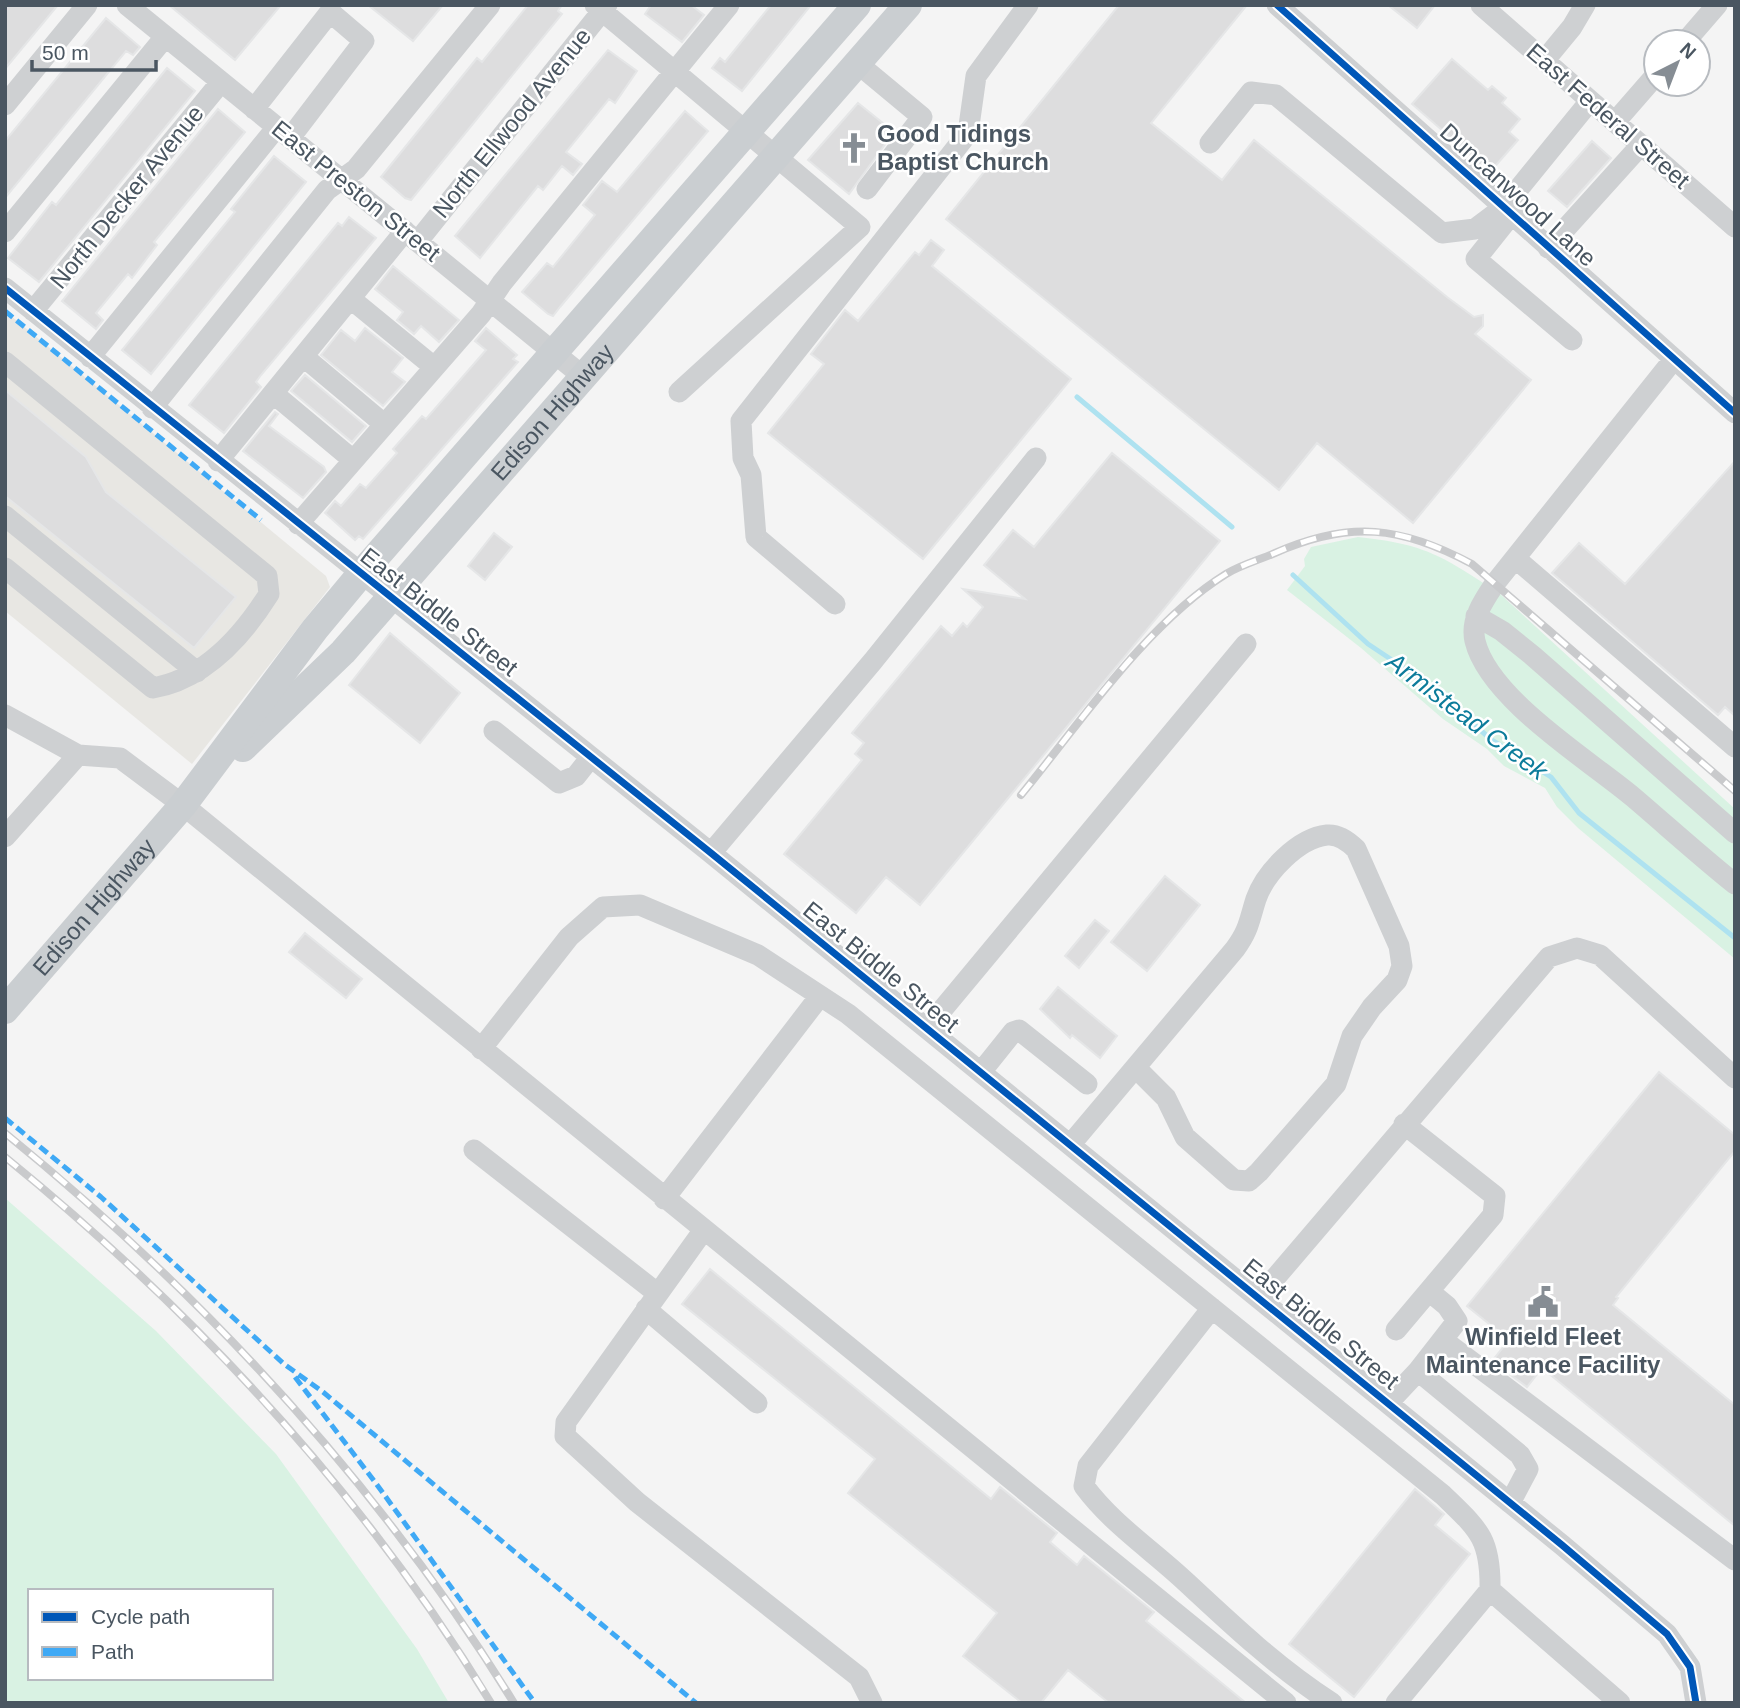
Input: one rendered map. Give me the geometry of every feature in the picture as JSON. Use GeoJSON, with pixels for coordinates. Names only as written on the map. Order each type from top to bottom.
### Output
{"type":"FeatureCollection","features":[{"type":"Feature","properties":{"kind":"main road","name":"Edison Highway"},"geometry":{"type":"LineString","coordinates":[[14,1001],[183,805],[315,629],[360,575],[857,5]]}},
{"type":"Feature","properties":{"kind":"main road","name":"Edison Highway"},"geometry":{"type":"LineString","coordinates":[[183,805],[344,652],[908,5]]}},
{"type":"Feature","properties":{"kind":"street"},"geometry":{"type":"LineString","coordinates":[[5,105],[87,5]]}},
{"type":"Feature","properties":{"kind":"street","name":"East Preston Street"},"geometry":{"type":"LineString","coordinates":[[127,5],[585,378]]}},
{"type":"Feature","properties":{"kind":"street"},"geometry":{"type":"LineString","coordinates":[[152,408],[327,190],[356,169],[490,5]]}},
{"type":"Feature","properties":{"kind":"street"},"geometry":{"type":"LineString","coordinates":[[298,524],[490,300],[729,5]]}},
{"type":"Feature","properties":{"kind":"street"},"geometry":{"type":"LineString","coordinates":[[835,604],[756,537],[751,475],[743,458],[741,421],[968,134],[976,76],[1028,5]]}},
{"type":"Feature","properties":{"kind":"street","name":"East Federal Street"},"geometry":{"type":"LineString","coordinates":[[1481,5],[1735,227]]}},
{"type":"Feature","properties":{"kind":"street"},"geometry":{"type":"LineString","coordinates":[[1544,61],[1572,27],[1585,5]]}},
{"type":"Feature","properties":{"kind":"street"},"geometry":{"type":"LineString","coordinates":[[1697,28],[1717,5]]}},
{"type":"Feature","properties":{"kind":"street"},"geometry":{"type":"LineString","coordinates":[[602,7],[860,227],[679,392]]}},
{"type":"Feature","properties":{"kind":"street","name":"North Ellwood Avenue"},"geometry":{"type":"LineString","coordinates":[[218,461],[351,299],[412,236],[602,7]]}},
{"type":"Feature","properties":{"kind":"street","name":"Duncanwood Lane"},"geometry":{"type":"LineString","coordinates":[[1286,8],[1548,248],[1735,413]]}},
{"type":"Feature","properties":{"kind":"street"},"geometry":{"type":"LineString","coordinates":[[90,357],[364,41],[330,12],[254,109]]}},
{"type":"Feature","properties":{"kind":"street"},"geometry":{"type":"LineString","coordinates":[[5,232],[165,37]]}},
{"type":"Feature","properties":{"kind":"street"},"geometry":{"type":"LineString","coordinates":[[857,63],[922,117],[867,189]]}},
{"type":"Feature","properties":{"kind":"street","name":"North Decker Avenue"},"geometry":{"type":"LineString","coordinates":[[33,311],[221,82]]}},
{"type":"Feature","properties":{"kind":"street"},"geometry":{"type":"LineString","coordinates":[[1615,121],[1642,91]]}},
{"type":"Feature","properties":{"kind":"street"},"geometry":{"type":"LineString","coordinates":[[1210,143],[1251,92],[1276,95],[1442,233],[1475,229],[1507,211]]}},
{"type":"Feature","properties":{"kind":"street"},"geometry":{"type":"LineString","coordinates":[[1572,340],[1476,259],[1507,211],[1590,101]]}},
{"type":"Feature","properties":{"kind":"street"},"geometry":{"type":"LineString","coordinates":[[1548,248],[1641,145]]}},
{"type":"Feature","properties":{"kind":"street","name":"East Biddle Street"},"geometry":{"type":"LineString","coordinates":[[5,288],[360,575],[391,596],[711,853],[1388,1403],[1667,1634],[1690,1667],[1696,1703]]}},
{"type":"Feature","properties":{"kind":"street"},"geometry":{"type":"LineString","coordinates":[[351,299],[434,367]]}},
{"type":"Feature","properties":{"kind":"street"},"geometry":{"type":"LineString","coordinates":[[304,357],[384,424]]}},
{"type":"Feature","properties":{"kind":"street"},"geometry":{"type":"LineString","coordinates":[[1674,359],[1496,582],[1476,616],[1475,640],[1485,663],[1504,689],[1567,748],[1630,795],[1735,884]]}},
{"type":"Feature","properties":{"kind":"street"},"geometry":{"type":"LineString","coordinates":[[5,362],[267,576],[269,594],[262,606],[211,664],[176,684],[153,688],[5,568]]}},
{"type":"Feature","properties":{"kind":"street"},"geometry":{"type":"LineString","coordinates":[[274,394],[353,460]]}},
{"type":"Feature","properties":{"kind":"street"},"geometry":{"type":"LineString","coordinates":[[711,853],[873,661],[1036,458]]}},
{"type":"Feature","properties":{"kind":"street"},"geometry":{"type":"LineString","coordinates":[[5,516],[197,672]]}},
{"type":"Feature","properties":{"kind":"street"},"geometry":{"type":"LineString","coordinates":[[1515,558],[1735,747]]}},
{"type":"Feature","properties":{"kind":"street"},"geometry":{"type":"LineString","coordinates":[[1476,616],[1503,631],[1735,833]]}},
{"type":"Feature","properties":{"kind":"street"},"geometry":{"type":"LineString","coordinates":[[927,1028],[1247,644]]}},
{"type":"Feature","properties":{"kind":"street"},"geometry":{"type":"LineString","coordinates":[[5,715],[78,755],[120,758],[183,805],[1286,1703]]}},
{"type":"Feature","properties":{"kind":"street"},"geometry":{"type":"LineString","coordinates":[[494,731],[559,783],[576,776],[591,757]]}},
{"type":"Feature","properties":{"kind":"street"},"geometry":{"type":"LineString","coordinates":[[5,837],[78,755]]}},
{"type":"Feature","properties":{"kind":"street"},"geometry":{"type":"LineString","coordinates":[[1070,1144],[1242,940],[1253,918],[1256,900],[1281,863],[1299,846],[1328,834],[1346,839],[1356,849],[1399,946],[1402,966],[1397,980],[1372,1007],[1352,1036],[1336,1084],[1259,1172],[1242,1183],[1219,1167],[1185,1137],[1166,1098],[1136,1068]]}},
{"type":"Feature","properties":{"kind":"street"},"geometry":{"type":"LineString","coordinates":[[481,1049],[569,937],[603,907],[640,905],[758,956],[848,1014],[1443,1494],[1475,1526],[1491,1558],[1490,1590],[1396,1703]]}},
{"type":"Feature","properties":{"kind":"street"},"geometry":{"type":"LineString","coordinates":[[1258,1298],[1534,971],[1549,957],[1577,948],[1600,955],[1735,1078]]}},
{"type":"Feature","properties":{"kind":"street"},"geometry":{"type":"LineString","coordinates":[[664,1199],[820,996]]}},
{"type":"Feature","properties":{"kind":"street"},"geometry":{"type":"LineString","coordinates":[[981,1072],[1013,1032],[1019,1030],[1087,1084]]}},
{"type":"Feature","properties":{"kind":"street"},"geometry":{"type":"LineString","coordinates":[[1396,1330],[1493,1215],[1496,1202],[1495,1196],[1471,1174],[1404,1124]]}},
{"type":"Feature","properties":{"kind":"street"},"geometry":{"type":"LineString","coordinates":[[474,1150],[651,1301],[757,1403]]}},
{"type":"Feature","properties":{"kind":"street"},"geometry":{"type":"LineString","coordinates":[[703,1231],[566,1422],[565,1436],[638,1502],[859,1676],[872,1703]]}},
{"type":"Feature","properties":{"kind":"street"},"geometry":{"type":"LineString","coordinates":[[1388,1403],[1455,1327],[1455,1315],[1430,1292]]}},
{"type":"Feature","properties":{"kind":"street"},"geometry":{"type":"LineString","coordinates":[[1212,1308],[1088,1466],[1084,1486],[1100,1508],[1186,1582],[1216,1613],[1332,1703]]}},
{"type":"Feature","properties":{"kind":"street"},"geometry":{"type":"LineString","coordinates":[[1444,1341],[1735,1560]]}},
{"type":"Feature","properties":{"kind":"street"},"geometry":{"type":"LineString","coordinates":[[1418,1371],[1520,1455],[1528,1469],[1510,1503]]}},
{"type":"Feature","properties":{"kind":"street"},"geometry":{"type":"LineString","coordinates":[[1490,1590],[1620,1703]]}},
{"type":"Feature","properties":{"kind":"shaded area"},"geometry":{"type":"Polygon","coordinates":[[[5,311],[326,576],[330,587],[192,764],[5,611],[5,311]]]}},
{"type":"Feature","properties":{"kind":"green space"},"geometry":{"type":"Polygon","coordinates":[[[1358,537],[1418,548],[1448,561],[1499,593],[1735,809],[1735,959],[1578,828],[1557,807],[1545,788],[1504,766],[1487,749],[1443,719],[1361,648],[1287,590],[1305,566],[1304,559],[1311,547],[1358,537]]]}},
{"type":"Feature","properties":{"kind":"green space"},"geometry":{"type":"Polygon","coordinates":[[[5,1198],[156,1331],[276,1454],[417,1649],[449,1703],[5,1703],[5,1198]]]}},
{"type":"Feature","properties":{"kind":"building"},"geometry":{"type":"Polygon","coordinates":[[[5,5],[58,5],[5,69],[5,5]]]}},
{"type":"Feature","properties":{"kind":"building"},"geometry":{"type":"Polygon","coordinates":[[[169,5],[281,5],[235,60],[169,5]]]}},
{"type":"Feature","properties":{"kind":"building"},"geometry":{"type":"Polygon","coordinates":[[[368,5],[443,5],[413,41],[368,5]]]}},
{"type":"Feature","properties":{"kind":"building"},"geometry":{"type":"Polygon","coordinates":[[[528,5],[562,5],[558,11],[562,14],[411,200],[405,198],[381,177],[477,58],[482,62],[528,5]]]}},
{"type":"Feature","properties":{"kind":"building"},"geometry":{"type":"Polygon","coordinates":[[[651,5],[691,5],[704,15],[682,42],[645,14],[651,5]]]}},
{"type":"Feature","properties":{"kind":"building"},"geometry":{"type":"Polygon","coordinates":[[[771,5],[811,5],[742,91],[712,68],[720,58],[725,62],[771,5]]]}},
{"type":"Feature","properties":{"kind":"building"},"geometry":{"type":"Polygon","coordinates":[[[1119,5],[1247,5],[1151,123],[1222,180],[1254,140],[1447,297],[1474,317],[1483,315],[1483,326],[1475,334],[1531,380],[1413,523],[1317,443],[1279,490],[946,219],[1119,5]]]}},
{"type":"Feature","properties":{"kind":"building"},"geometry":{"type":"Polygon","coordinates":[[[1388,5],[1435,5],[1417,28],[1388,5]]]}},
{"type":"Feature","properties":{"kind":"building"},"geometry":{"type":"Polygon","coordinates":[[[106,18],[140,47],[133,55],[126,51],[5,198],[5,141],[106,18]]]}},
{"type":"Feature","properties":{"kind":"building"},"geometry":{"type":"Polygon","coordinates":[[[608,50],[637,71],[615,103],[609,99],[566,152],[582,164],[573,175],[562,166],[543,190],[538,186],[480,258],[455,236],[608,50]]]}},
{"type":"Feature","properties":{"kind":"building"},"geometry":{"type":"Polygon","coordinates":[[[1452,59],[1488,90],[1492,86],[1506,98],[1502,103],[1520,119],[1509,132],[1518,140],[1490,172],[1412,104],[1452,59]]]}},
{"type":"Feature","properties":{"kind":"building"},"geometry":{"type":"Polygon","coordinates":[[[167,68],[195,91],[39,282],[8,258],[52,202],[56,205],[167,68]]]}},
{"type":"Feature","properties":{"kind":"building","name":"Good Tidings Baptist Church"},"geometry":{"type":"Polygon","coordinates":[[[858,103],[894,132],[849,194],[808,160],[858,103]]]}},
{"type":"Feature","properties":{"kind":"building"},"geometry":{"type":"Polygon","coordinates":[[[218,109],[245,132],[154,242],[157,245],[132,278],[128,274],[96,313],[103,320],[96,329],[62,301],[218,109]]]}},
{"type":"Feature","properties":{"kind":"building"},"geometry":{"type":"Polygon","coordinates":[[[685,111],[708,131],[553,316],[548,314],[522,292],[547,263],[553,267],[595,215],[583,205],[602,181],[617,192],[685,111]]]}},
{"type":"Feature","properties":{"kind":"building"},"geometry":{"type":"Polygon","coordinates":[[[1592,141],[1611,158],[1567,207],[1548,191],[1592,141]]]}},
{"type":"Feature","properties":{"kind":"building"},"geometry":{"type":"Polygon","coordinates":[[[274,156],[306,182],[151,374],[122,350],[235,212],[231,209],[274,156]]]}},
{"type":"Feature","properties":{"kind":"building"},"geometry":{"type":"Polygon","coordinates":[[[349,217],[376,238],[261,375],[256,382],[261,387],[224,433],[189,405],[338,223],[342,226],[349,217]]]}},
{"type":"Feature","properties":{"kind":"building"},"geometry":{"type":"Polygon","coordinates":[[[931,240],[944,250],[932,266],[1071,379],[923,559],[768,433],[824,364],[811,354],[845,310],[858,321],[915,252],[919,255],[931,240]]]}},
{"type":"Feature","properties":{"kind":"building"},"geometry":{"type":"Polygon","coordinates":[[[393,266],[459,320],[439,342],[421,326],[414,334],[397,320],[403,312],[375,289],[393,266]]]}},
{"type":"Feature","properties":{"kind":"building"},"geometry":{"type":"Polygon","coordinates":[[[365,328],[403,358],[392,372],[405,382],[383,406],[321,355],[341,330],[355,341],[365,328]]]}},
{"type":"Feature","properties":{"kind":"building"},"geometry":{"type":"Polygon","coordinates":[[[486,328],[517,355],[513,359],[518,362],[363,539],[359,536],[355,540],[325,513],[335,501],[341,506],[360,484],[366,488],[397,453],[393,449],[422,416],[426,419],[486,350],[475,341],[486,328]]]}},
{"type":"Feature","properties":{"kind":"building"},"geometry":{"type":"Polygon","coordinates":[[[305,375],[366,426],[352,442],[291,391],[305,375]]]}},
{"type":"Feature","properties":{"kind":"building"},"geometry":{"type":"Polygon","coordinates":[[[5,390],[86,457],[106,492],[236,597],[194,648],[5,496],[5,390]]]}},
{"type":"Feature","properties":{"kind":"building"},"geometry":{"type":"Polygon","coordinates":[[[275,412],[278,414],[269,426],[324,467],[326,472],[303,498],[243,451],[275,412]]]}},
{"type":"Feature","properties":{"kind":"building"},"geometry":{"type":"Polygon","coordinates":[[[1112,453],[1220,541],[920,905],[886,877],[856,913],[784,854],[862,760],[855,754],[864,743],[852,733],[941,626],[952,636],[963,623],[967,627],[983,607],[963,589],[1025,599],[984,565],[1013,530],[1034,547],[1112,453]]]}},
{"type":"Feature","properties":{"kind":"building"},"geometry":{"type":"Polygon","coordinates":[[[1735,461],[1735,716],[1725,707],[1718,715],[1552,573],[1579,543],[1625,584],[1735,461]]]}},
{"type":"Feature","properties":{"kind":"building"},"geometry":{"type":"Polygon","coordinates":[[[494,533],[512,547],[485,580],[468,566],[494,533]]]}},
{"type":"Feature","properties":{"kind":"building"},"geometry":{"type":"Polygon","coordinates":[[[390,633],[460,693],[420,743],[349,685],[390,633]]]}},
{"type":"Feature","properties":{"kind":"building"},"geometry":{"type":"Polygon","coordinates":[[[1165,876],[1200,905],[1147,971],[1111,942],[1165,876]]]}},
{"type":"Feature","properties":{"kind":"building"},"geometry":{"type":"Polygon","coordinates":[[[1095,920],[1109,931],[1079,968],[1065,956],[1095,920]]]}},
{"type":"Feature","properties":{"kind":"building"},"geometry":{"type":"Polygon","coordinates":[[[305,933],[362,979],[346,998],[289,952],[305,933]]]}},
{"type":"Feature","properties":{"kind":"building"},"geometry":{"type":"Polygon","coordinates":[[[1058,987],[1117,1036],[1100,1058],[1072,1035],[1070,1038],[1040,1009],[1058,987]]]}},
{"type":"Feature","properties":{"kind":"building","name":"Winfield Fleet Maintenance Facility"},"geometry":{"type":"Polygon","coordinates":[[[1659,1072],[1735,1135],[1735,1151],[1616,1297],[1618,1298],[1613,1305],[1735,1405],[1735,1526],[1542,1368],[1527,1387],[1492,1361],[1509,1340],[1467,1306],[1659,1072]]]}},
{"type":"Feature","properties":{"kind":"building"},"geometry":{"type":"Polygon","coordinates":[[[710,1269],[991,1499],[1000,1487],[1057,1533],[1050,1542],[1077,1565],[1084,1556],[1154,1612],[1146,1621],[1246,1703],[1109,1703],[1068,1670],[1041,1703],[1022,1703],[963,1656],[997,1613],[848,1493],[875,1459],[682,1304],[710,1269]]]}},
{"type":"Feature","properties":{"kind":"building"},"geometry":{"type":"Polygon","coordinates":[[[1415,1489],[1444,1514],[1435,1525],[1470,1554],[1354,1697],[1289,1644],[1415,1489]]]}},
{"type":"Feature","properties":{"kind":"waterway","name":"Armistead Creek"},"geometry":{"type":"LineString","coordinates":[[1077,397],[1232,527]]}},
{"type":"Feature","properties":{"kind":"waterway","name":"Armistead Creek"},"geometry":{"type":"LineString","coordinates":[[1293,575],[1368,644],[1416,676],[1492,740],[1551,777],[1579,813],[1735,938]]}},
{"type":"Feature","properties":{"kind":"railway"},"geometry":{"type":"LineString","coordinates":[[1021,795],[1142,646],[1197,595],[1244,565],[1302,542],[1352,532],[1398,535],[1446,551],[1472,564],[1735,791]]}},
{"type":"Feature","properties":{"kind":"railway"},"geometry":{"type":"LineString","coordinates":[[5,1133],[150,1260],[284,1397],[406,1544],[462,1622],[514,1703]]}},
{"type":"Feature","properties":{"kind":"railway"},"geometry":{"type":"LineString","coordinates":[[5,1157],[143,1278],[271,1409],[388,1551],[491,1703]]}},
{"type":"Feature","properties":{"kind":"marked path"},"geometry":{"type":"LineString","coordinates":[[5,311],[261,520]]}},
{"type":"Feature","properties":{"kind":"marked path"},"geometry":{"type":"LineString","coordinates":[[5,1118],[101,1197],[284,1364],[323,1392],[696,1703]]}},
{"type":"Feature","properties":{"kind":"marked path"},"geometry":{"type":"LineString","coordinates":[[295,1377],[375,1482],[535,1703]]}},
{"type":"Feature","properties":{"kind":"cycle path"},"geometry":{"type":"LineString","coordinates":[[1277,5],[1735,413]]}},
{"type":"Feature","properties":{"kind":"cycle path"},"geometry":{"type":"LineString","coordinates":[[5,288],[711,853],[1562,1545],[1667,1634],[1690,1667],[1696,1703]]}},
{"type":"Feature","properties":{"kind":"place","name":"Good Tidings Baptist Church"},"geometry":{"type":"Point","coordinates":[854,148]}},
{"type":"Feature","properties":{"kind":"place","name":"Winfield Fleet Maintenance Facility"},"geometry":{"type":"Point","coordinates":[1543,1302]}}]}
